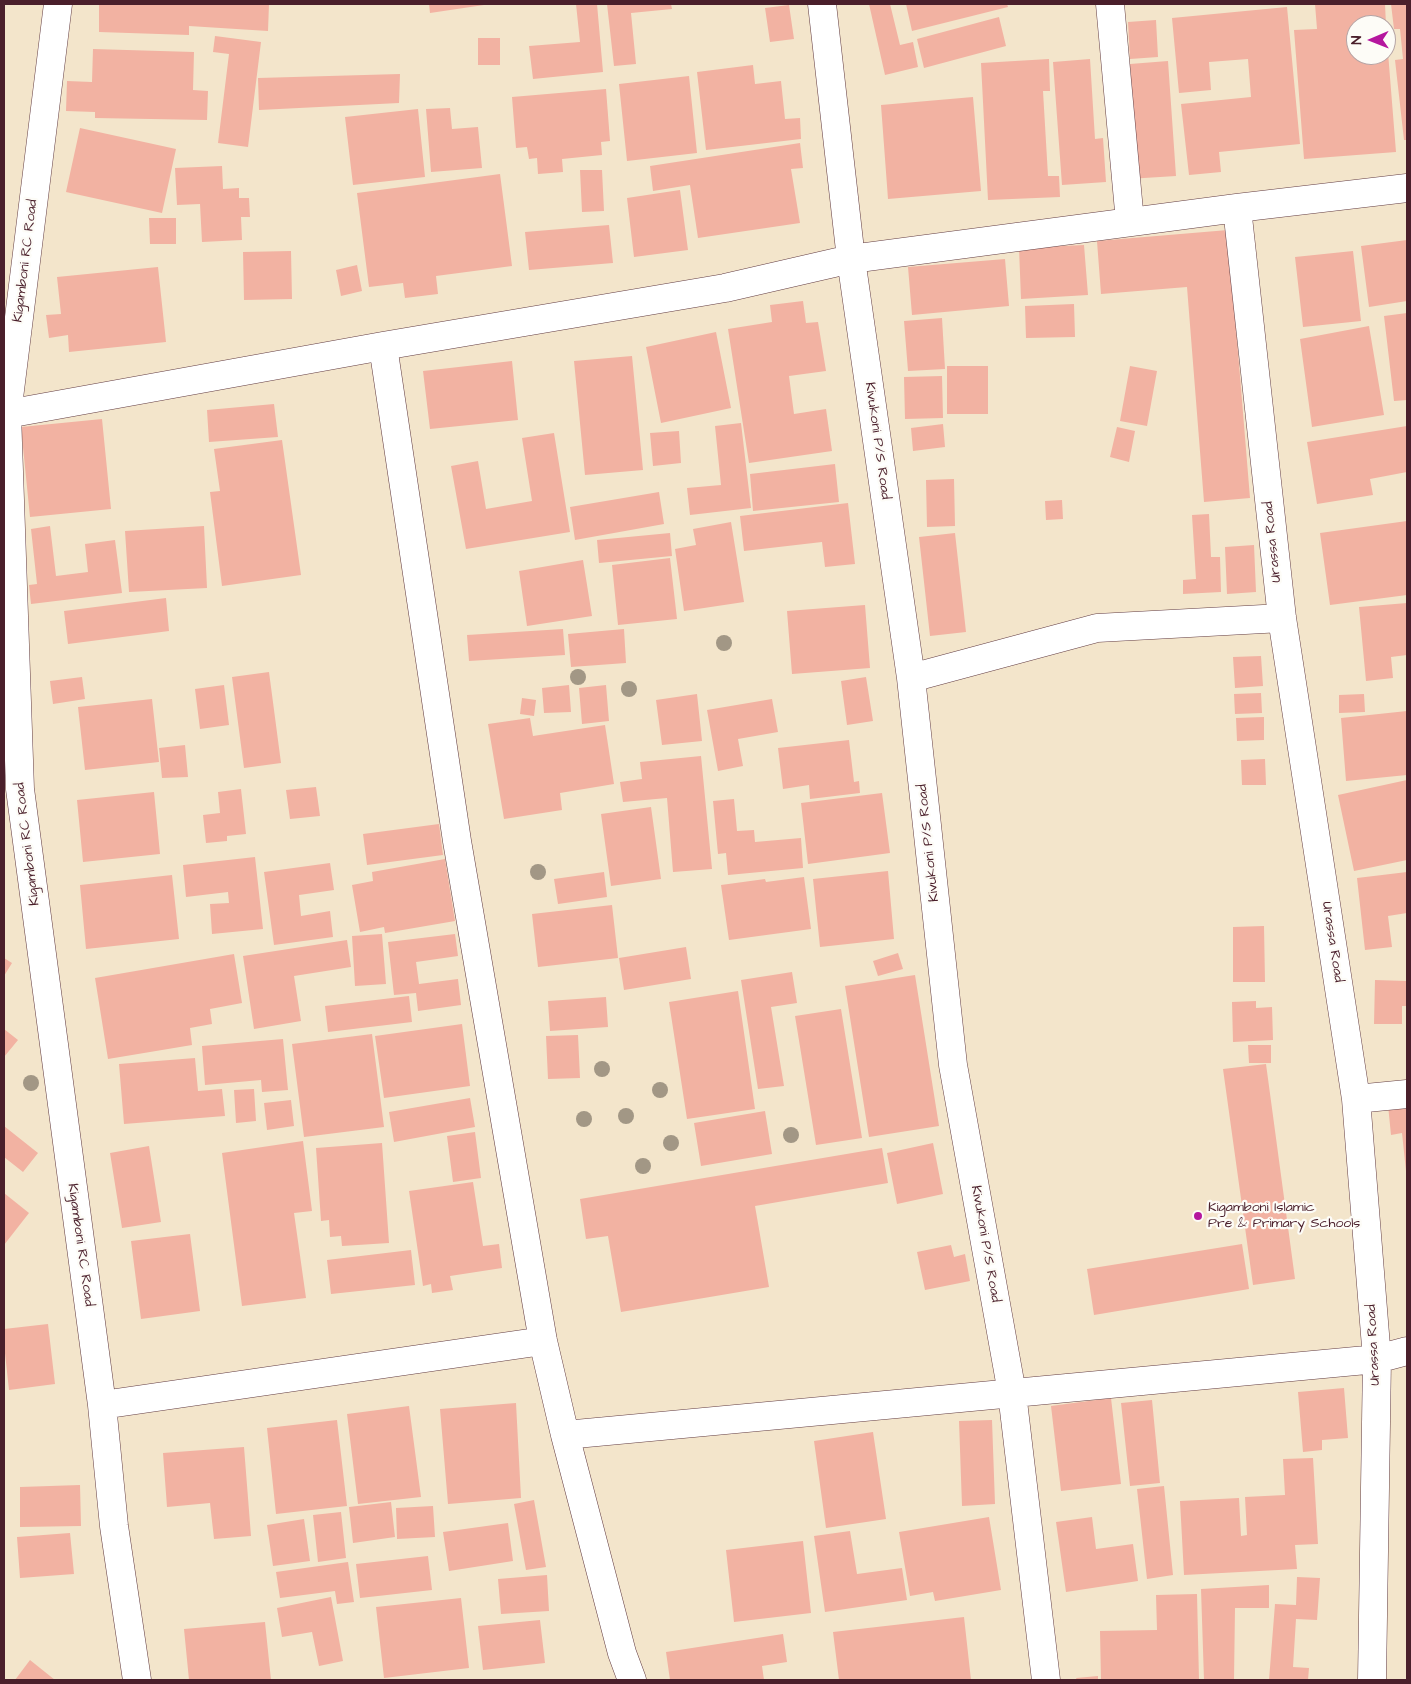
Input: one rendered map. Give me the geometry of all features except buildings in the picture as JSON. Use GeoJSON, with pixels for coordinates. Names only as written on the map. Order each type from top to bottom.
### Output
{"type":"FeatureCollection","features":[{"type":"Feature","properties":{"kind":"street","name":"Kigamboni RC Road"},"geometry":{"type":"LineString","coordinates":[[58,4],[7,414],[12,789],[102,1405],[114,1526],[137,1680]]}},
{"type":"Feature","properties":{"kind":"street","name":"Kivukoni P/S Road"},"geometry":{"type":"LineString","coordinates":[[822,4],[851,259],[911,678],[953,1065],[1012,1393],[1046,1680]]}},
{"type":"Feature","properties":{"kind":"street"},"geometry":{"type":"LineString","coordinates":[[1110,4],[1130,222]]}},
{"type":"Feature","properties":{"kind":"street"},"geometry":{"type":"LineString","coordinates":[[7,414],[383,346],[725,288],[851,259],[1237,208],[1407,188]]}},
{"type":"Feature","properties":{"kind":"street","name":"Urassa Road"},"geometry":{"type":"LineString","coordinates":[[1237,208],[1282,618],[1356,1099],[1377,1359],[1372,1680]]}},
{"type":"Feature","properties":{"kind":"street"},"geometry":{"type":"LineString","coordinates":[[383,346],[457,842],[544,1341],[565,1435],[622,1653],[632,1680]]}},
{"type":"Feature","properties":{"kind":"street"},"geometry":{"type":"LineString","coordinates":[[911,678],[1097,628],[1282,618]]}},
{"type":"Feature","properties":{"kind":"street"},"geometry":{"type":"LineString","coordinates":[[1356,1099],[1407,1094]]}},
{"type":"Feature","properties":{"kind":"street"},"geometry":{"type":"LineString","coordinates":[[102,1405],[544,1341]]}},
{"type":"Feature","properties":{"kind":"street"},"geometry":{"type":"LineString","coordinates":[[565,1435],[1377,1359],[1407,1351]]}},
{"type":"Feature","properties":{"kind":"place","name":"Kigamboni Islamic Pre & Primary Schools"},"geometry":{"type":"Point","coordinates":[1198,1216]}}]}
